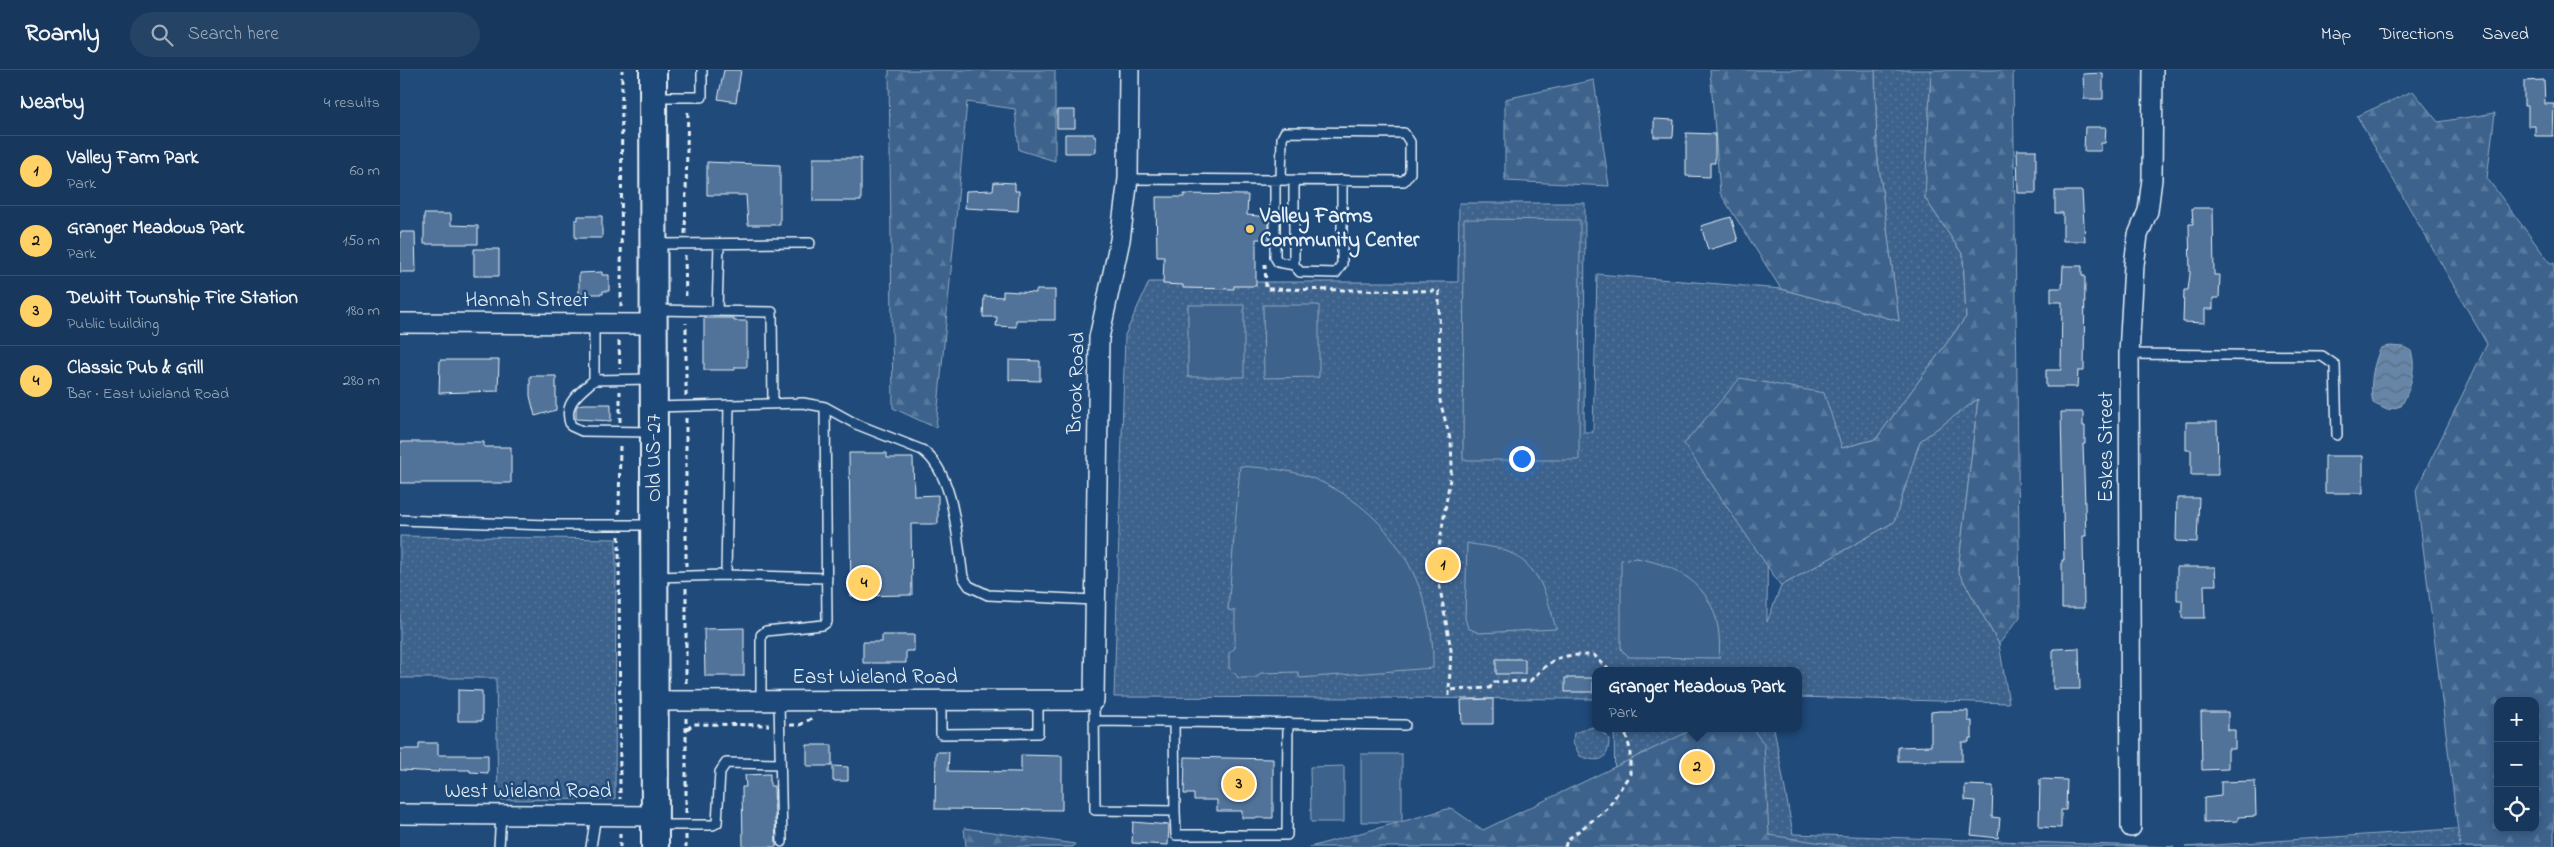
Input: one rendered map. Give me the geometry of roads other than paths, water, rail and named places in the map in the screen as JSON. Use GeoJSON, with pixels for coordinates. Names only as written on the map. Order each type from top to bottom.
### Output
{"type":"FeatureCollection","features":[{"type":"Feature","properties":{"kind":"main road","name":"Old US-27"},"geometry":{"type":"LineString","coordinates":[[653,70],[655,829]]}},
{"type":"Feature","properties":{"kind":"street","name":"Brook Road"},"geometry":{"type":"LineString","coordinates":[[1094,700],[1098,338],[1120,240],[1128,179],[1129,70]]}},
{"type":"Feature","properties":{"kind":"street","name":"Eskes Street"},"geometry":{"type":"LineString","coordinates":[[2131,828],[2129,354],[2134,265],[2138,235],[2148,212],[2152,179],[2153,70]]}},
{"type":"Feature","properties":{"kind":"street","name":"Hannah Street"},"geometry":{"type":"LineString","coordinates":[[400,323],[619,324],[654,317]]}},
{"type":"Feature","properties":{"kind":"street","name":"East Wieland Road"},"geometry":{"type":"LineString","coordinates":[[656,701],[1094,700]]}},
{"type":"Feature","properties":{"kind":"street","name":"West Wieland Road"},"geometry":{"type":"LineString","coordinates":[[400,814],[620,816],[655,829]]}},
{"type":"Feature","properties":{"kind":"lane"},"geometry":{"type":"LineString","coordinates":[[653,97],[702,97],[702,70]]}},
{"type":"Feature","properties":{"kind":"lane"},"geometry":{"type":"LineString","coordinates":[[1128,179],[1278,180],[1342,180],[1404,181],[1410,174],[1410,142],[1404,133],[1285,132],[1282,138],[1278,180],[1276,257],[1278,262],[1294,265],[1300,272],[1336,273],[1342,264],[1342,180]]}},
{"type":"Feature","properties":{"kind":"lane"},"geometry":{"type":"LineString","coordinates":[[1294,180],[1294,265]]}},
{"type":"Feature","properties":{"kind":"lane"},"geometry":{"type":"LineString","coordinates":[[654,244],[810,243]]}},
{"type":"Feature","properties":{"kind":"lane"},"geometry":{"type":"LineString","coordinates":[[716,311],[720,244]]}},
{"type":"Feature","properties":{"kind":"lane"},"geometry":{"type":"LineString","coordinates":[[654,317],[686,310],[772,312],[773,404]]}},
{"type":"Feature","properties":{"kind":"lane"},"geometry":{"type":"LineString","coordinates":[[594,324],[594,380]]}},
{"type":"Feature","properties":{"kind":"lane"},"geometry":{"type":"LineString","coordinates":[[2129,354],[2322,356],[2335,365],[2337,435]]}},
{"type":"Feature","properties":{"kind":"lane"},"geometry":{"type":"LineString","coordinates":[[655,379],[594,380],[571,400],[568,418],[571,426],[582,430],[620,431],[655,419],[686,405],[803,403],[825,407],[856,424],[922,450],[934,460],[946,484],[963,577],[970,586],[988,595],[1094,600]]}},
{"type":"Feature","properties":{"kind":"lane"},"geometry":{"type":"LineString","coordinates":[[726,575],[729,405]]}},
{"type":"Feature","properties":{"kind":"lane"},"geometry":{"type":"LineString","coordinates":[[782,842],[780,764],[761,635],[766,631],[824,625],[827,622],[825,407]]}},
{"type":"Feature","properties":{"kind":"lane"},"geometry":{"type":"LineString","coordinates":[[400,520],[619,526],[655,525]]}},
{"type":"Feature","properties":{"kind":"lane"},"geometry":{"type":"LineString","coordinates":[[655,577],[726,575],[827,578]]}},
{"type":"Feature","properties":{"kind":"lane"},"geometry":{"type":"LineString","coordinates":[[940,700],[941,734],[1038,733],[1038,700]]}},
{"type":"Feature","properties":{"kind":"lane"},"geometry":{"type":"LineString","coordinates":[[1094,700],[1095,810],[1175,811]]}},
{"type":"Feature","properties":{"kind":"lane"},"geometry":{"type":"LineString","coordinates":[[1095,721],[1405,725]]}},
{"type":"Feature","properties":{"kind":"lane"},"geometry":{"type":"LineString","coordinates":[[1174,722],[1176,835],[1288,835],[1288,723]]}},
{"type":"Feature","properties":{"kind":"lane"},"geometry":{"type":"LineString","coordinates":[[655,829],[686,825],[713,825],[717,823],[720,772],[726,763],[780,764]]}},
{"type":"Feature","properties":{"kind":"lane"},"geometry":{"type":"LineString","coordinates":[[500,847],[501,814]]}},
{"type":"Feature","properties":{"kind":"lane"},"geometry":{"type":"LineString","coordinates":[[591,847],[596,815]]}},
{"type":"Feature","properties":{"kind":"water"},"geometry":{"type":"Polygon","coordinates":[[[2390,346],[2404,347],[2411,351],[2413,372],[2410,386],[2401,406],[2387,410],[2373,403],[2372,375],[2381,348],[2390,346]]]}},
{"type":"Feature","properties":{"kind":"place","name":"Valley Farms Community Center"},"geometry":{"type":"Point","coordinates":[1250,229]}},
{"type":"Feature","properties":{"kind":"place","name":"Valley Farm Park"},"geometry":{"type":"Point","coordinates":[1443,565]}},
{"type":"Feature","properties":{"kind":"place","name":"Classic Pub & Grill"},"geometry":{"type":"Point","coordinates":[864,583]}},
{"type":"Feature","properties":{"kind":"place","name":"Granger Meadows Park"},"geometry":{"type":"Point","coordinates":[1697,767]}},
{"type":"Feature","properties":{"kind":"place","name":"DeWitt Township Fire Station"},"geometry":{"type":"Point","coordinates":[1239,784]}}]}
